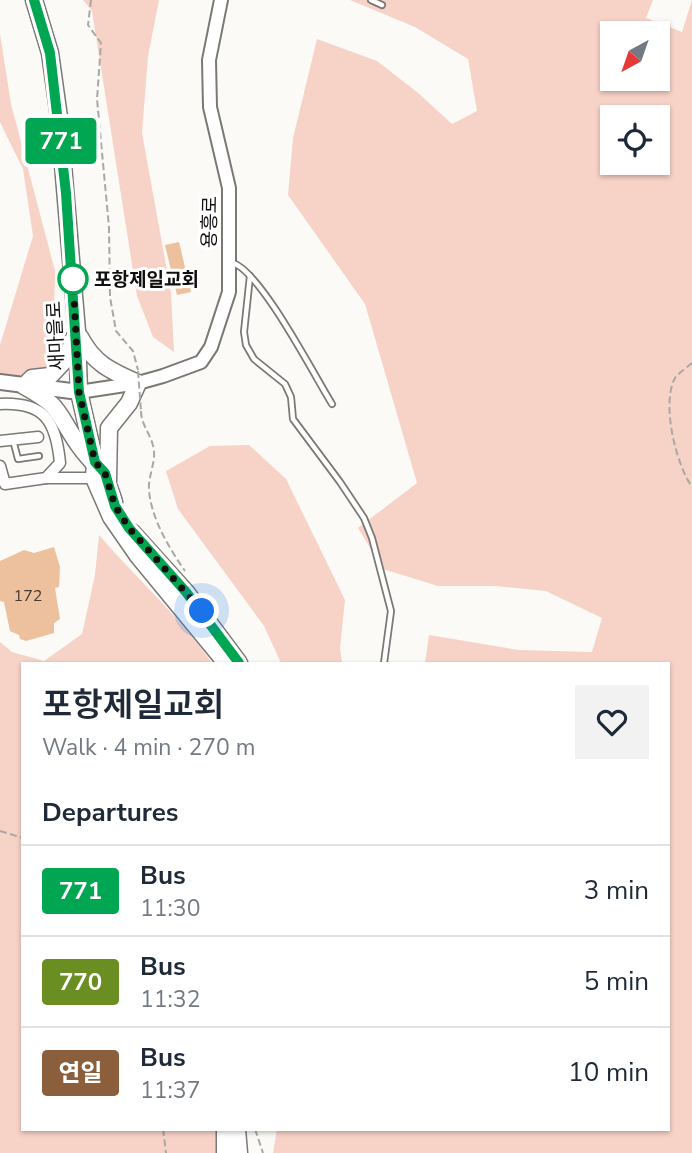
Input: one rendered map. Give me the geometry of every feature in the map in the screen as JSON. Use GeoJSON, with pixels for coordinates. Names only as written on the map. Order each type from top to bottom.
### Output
{"type":"FeatureCollection","features":[{"type":"Feature","properties":{"kind":"main road","name":"새마을로"},"geometry":{"type":"LineString","coordinates":[[34,0],[50,53],[57,104],[77,331],[79,392],[111,517],[138,556],[225,662]]}},
{"type":"Feature","properties":{"kind":"main road"},"geometry":{"type":"LineString","coordinates":[[77,331],[89,353],[108,372],[138,377],[129,403],[109,428],[99,475]]}},
{"type":"Feature","properties":{"kind":"main road"},"geometry":{"type":"LineString","coordinates":[[77,331],[67,358],[50,376],[32,378],[24,386],[46,399],[62,413],[76,441],[99,475]]}},
{"type":"Feature","properties":{"kind":"main road","name":"용흥로"},"geometry":{"type":"LineString","coordinates":[[0,382],[79,392]]}},
{"type":"Feature","properties":{"kind":"main road","name":"새마을로"},"geometry":{"type":"LineString","coordinates":[[99,475],[129,528],[194,601],[238,662]]}},
{"type":"Feature","properties":{"kind":"main road"},"geometry":{"type":"LineString","coordinates":[[225,1131],[225,1153]]}},
{"type":"Feature","properties":{"kind":"main road"},"geometry":{"type":"LineString","coordinates":[[237,1131],[239,1153]]}},
{"type":"Feature","properties":{"kind":"street","name":"용흥로"},"geometry":{"type":"LineString","coordinates":[[79,392],[201,362],[211,347],[229,292],[229,188],[210,107],[209,83],[209,60],[221,0]]}},
{"type":"Feature","properties":{"kind":"street"},"geometry":{"type":"LineString","coordinates":[[0,404],[26,403],[45,415],[53,430],[60,463],[46,478]]}},
{"type":"Feature","properties":{"kind":"street"},"geometry":{"type":"LineString","coordinates":[[0,441],[38,437]]}},
{"type":"Feature","properties":{"kind":"street"},"geometry":{"type":"LineString","coordinates":[[0,466],[3,486],[46,478],[99,475]]}},
{"type":"Feature","properties":{"kind":"lane"},"geometry":{"type":"LineString","coordinates":[[371,0],[382,5]]}},
{"type":"Feature","properties":{"kind":"lane"},"geometry":{"type":"LineString","coordinates":[[228,262],[241,266],[250,276],[332,404]]}},
{"type":"Feature","properties":{"kind":"lane"},"geometry":{"type":"LineString","coordinates":[[250,276],[246,345],[254,359],[285,384],[291,397],[293,419],[352,500],[372,538],[391,611],[384,662]]}},
{"type":"Feature","properties":{"kind":"lane"},"geometry":{"type":"LineString","coordinates":[[13,439],[18,459],[40,456]]}},
{"type":"Feature","properties":{"kind":"path"},"geometry":{"type":"LineString","coordinates":[[90,0],[88,24],[101,43],[97,90],[109,227],[110,297],[116,331],[133,351],[141,421],[154,450],[149,490],[157,518],[173,554],[186,572]]}},
{"type":"Feature","properties":{"kind":"path"},"geometry":{"type":"LineString","coordinates":[[692,363],[676,377],[668,403],[678,455],[692,487]]}},
{"type":"Feature","properties":{"kind":"path"},"geometry":{"type":"LineString","coordinates":[[0,831],[21,837]]}},
{"type":"Feature","properties":{"kind":"path"},"geometry":{"type":"LineString","coordinates":[[163,1131],[166,1153]]}},
{"type":"Feature","properties":{"kind":"path"},"geometry":{"type":"LineString","coordinates":[[256,1131],[263,1153]]}},
{"type":"Feature","properties":{"kind":"shaded area"},"geometry":{"type":"Polygon","coordinates":[[[83,0],[159,0],[148,56],[142,133],[171,293],[174,352],[153,337],[137,296],[92,11],[83,0]]]}},
{"type":"Feature","properties":{"kind":"shaded area"},"geometry":{"type":"Polygon","coordinates":[[[350,0],[653,0],[646,18],[654,21],[600,21],[600,91],[670,91],[670,27],[682,32],[692,0],[692,1153],[273,1153],[277,1131],[670,1131],[670,662],[425,662],[429,635],[519,650],[592,652],[602,618],[546,591],[495,586],[438,586],[383,569],[358,528],[417,483],[365,304],[288,195],[293,138],[317,39],[377,61],[452,124],[477,111],[468,59],[415,27],[350,0]]]}},
{"type":"Feature","properties":{"kind":"shaded area"},"geometry":{"type":"Polygon","coordinates":[[[0,34],[11,104],[55,271],[53,351],[45,387],[17,386],[0,373],[0,345],[33,236],[23,169],[0,122],[0,34]]]}},
{"type":"Feature","properties":{"kind":"shaded area"},"geometry":{"type":"Polygon","coordinates":[[[249,445],[286,479],[345,600],[340,648],[342,662],[281,662],[264,626],[178,509],[166,471],[210,446],[249,445]]]}},
{"type":"Feature","properties":{"kind":"shaded area"},"geometry":{"type":"Polygon","coordinates":[[[99,535],[172,613],[211,662],[21,662],[21,1131],[221,1131],[219,1153],[0,1153],[0,642],[12,652],[44,661],[82,634],[95,575],[99,535]]]}},
{"type":"Feature","properties":{"kind":"building"},"geometry":{"type":"Polygon","coordinates":[[[179,242],[191,292],[177,295],[165,245],[179,242]]]}},
{"type":"Feature","properties":{"kind":"building"},"geometry":{"type":"Polygon","coordinates":[[[54,547],[60,567],[59,587],[55,588],[60,619],[54,623],[54,633],[26,641],[20,639],[19,635],[10,631],[4,602],[0,601],[0,561],[24,550],[34,553],[54,547]]]}},
{"type":"Feature","properties":{"kind":"bus line","name":"771"},"geometry":{"type":"LineString","coordinates":[[34,0],[50,53],[66,193],[79,392],[95,462],[105,473],[115,506],[129,528],[218,631],[238,662]]}},
{"type":"Feature","properties":{"kind":"place","name":"포항제일교회"},"geometry":{"type":"Point","coordinates":[73,279]}},
{"type":"Feature","properties":{"kind":"route"},"geometry":{"type":"LineString","coordinates":[[73,279],[79,392],[95,462],[105,473],[115,506],[129,528],[202,611]]}}]}
